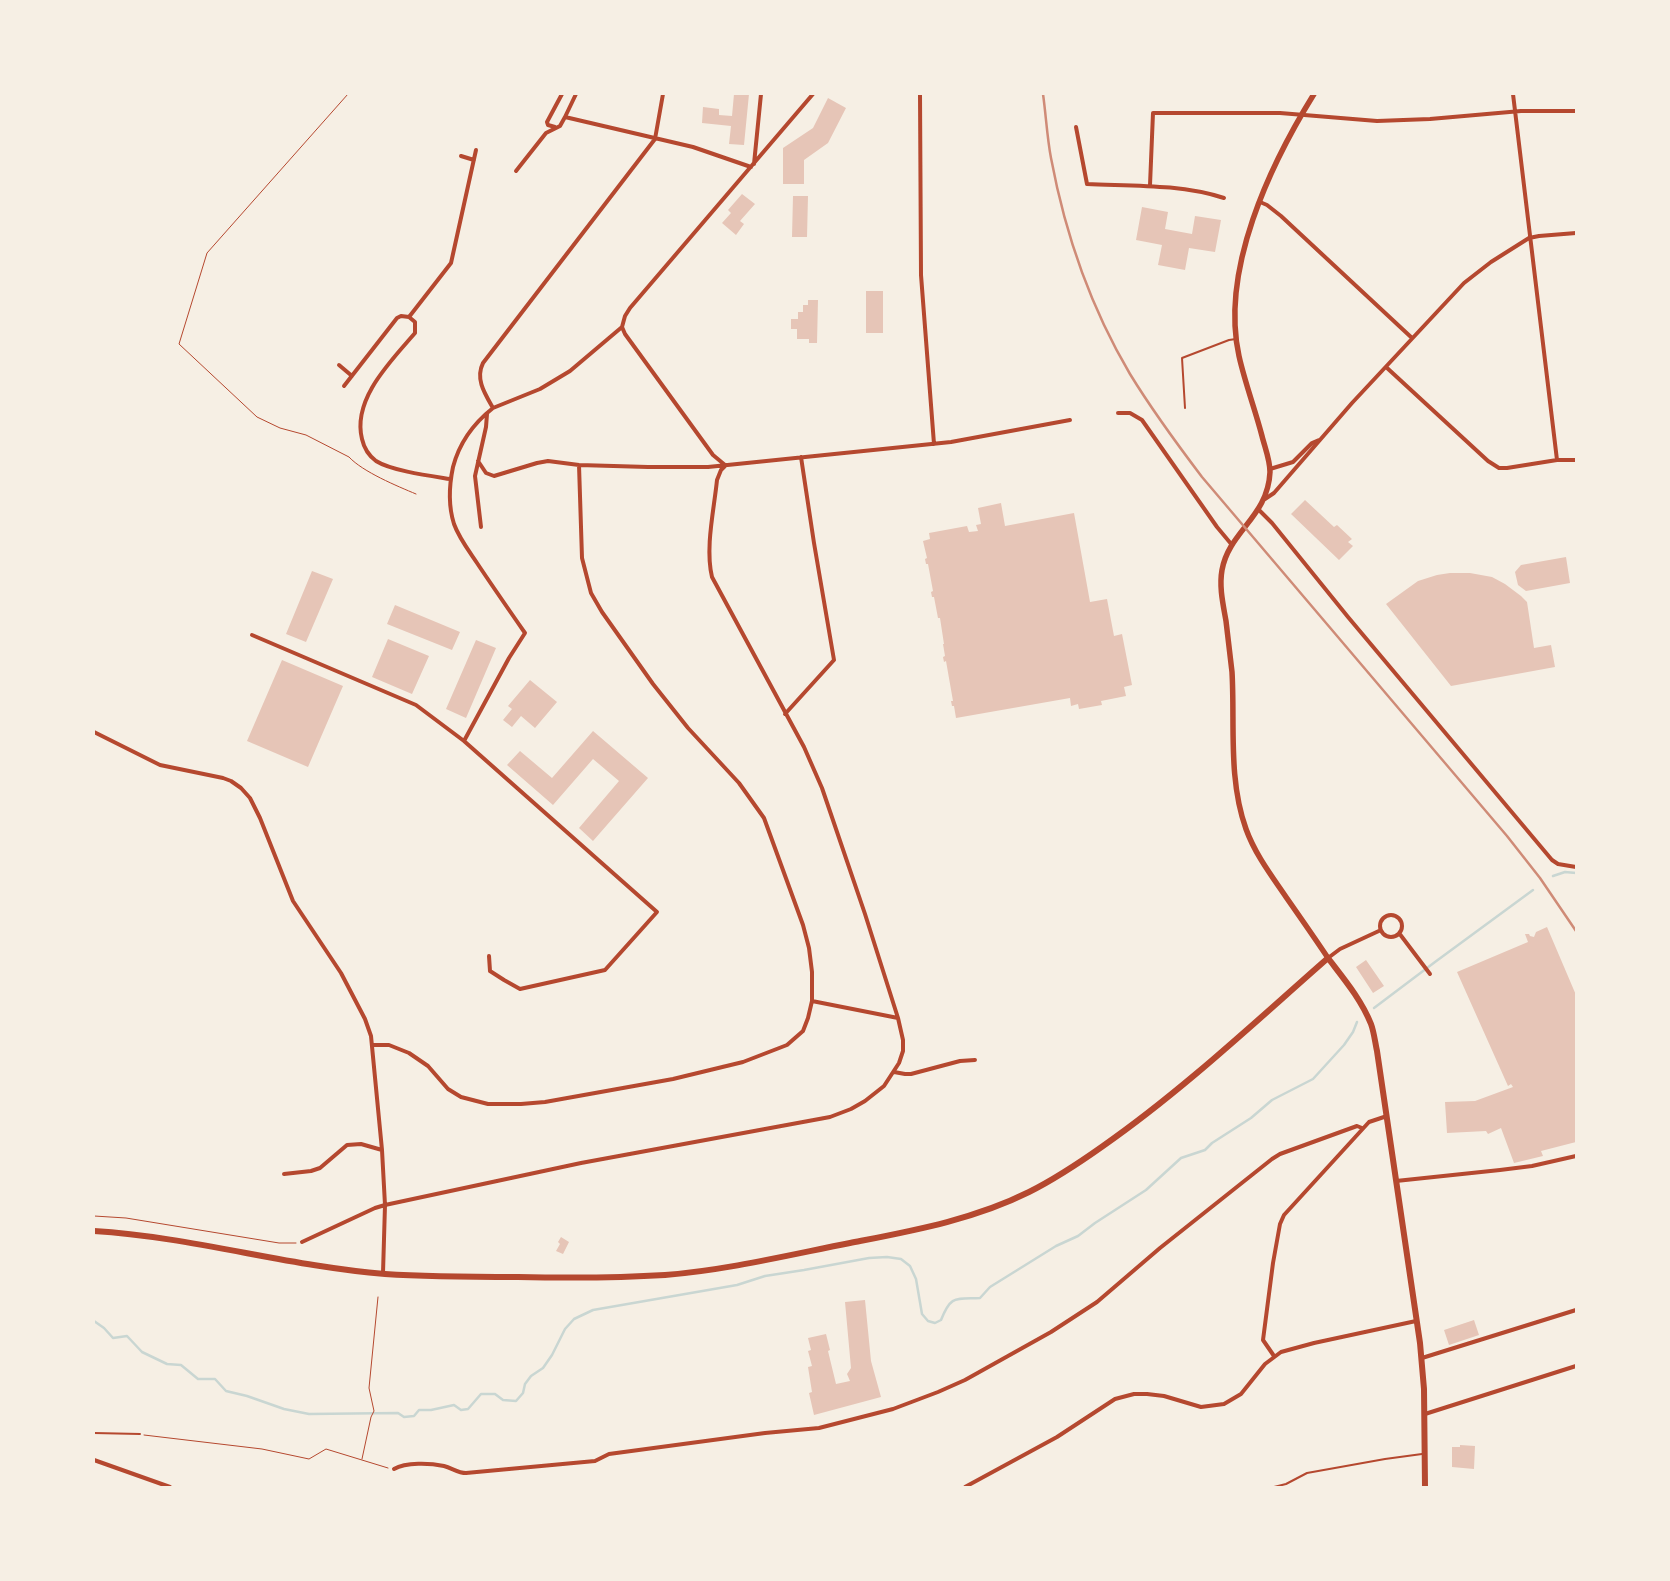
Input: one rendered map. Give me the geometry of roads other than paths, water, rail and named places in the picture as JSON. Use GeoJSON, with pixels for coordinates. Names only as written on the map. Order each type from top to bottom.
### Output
{"type":"FeatureCollection","features":[{"type":"Feature","properties":{"kind":"main road"},"geometry":{"type":"LineString","coordinates":[[1314,94],[1281,153],[1249,232],[1240,266],[1235,314],[1236,340],[1270,469],[1269,483],[1259,510],[1232,545],[1223,564],[1221,586],[1232,672],[1232,743],[1241,810],[1246,830],[1258,856],[1361,1003],[1372,1026],[1378,1050],[1422,1358],[1425,1414],[1425,1487]]}},
{"type":"Feature","properties":{"kind":"main road"},"geometry":{"type":"LineString","coordinates":[[94,1231],[184,1242],[383,1273],[429,1276],[568,1278],[664,1275],[718,1268],[910,1231],[959,1219],[995,1206],[1031,1191],[1070,1168],[1126,1130],[1218,1054],[1328,958]]}},
{"type":"Feature","properties":{"kind":"street"},"geometry":{"type":"LineString","coordinates":[[555,127],[548,125],[547,122],[562,94]]}},
{"type":"Feature","properties":{"kind":"street"},"geometry":{"type":"LineString","coordinates":[[516,171],[546,133],[560,126],[576,94]]}},
{"type":"Feature","properties":{"kind":"street"},"geometry":{"type":"LineString","coordinates":[[493,408],[479,376],[482,363],[655,139],[663,94]]}},
{"type":"Feature","properties":{"kind":"street"},"geometry":{"type":"LineString","coordinates":[[753,166],[761,94]]}},
{"type":"Feature","properties":{"kind":"street"},"geometry":{"type":"LineString","coordinates":[[726,465],[713,455],[625,334],[622,327],[624,316],[813,94]]}},
{"type":"Feature","properties":{"kind":"street"},"geometry":{"type":"LineString","coordinates":[[920,94],[921,275],[934,444]]}},
{"type":"Feature","properties":{"kind":"street"},"geometry":{"type":"LineString","coordinates":[[1513,94],[1557,460]]}},
{"type":"Feature","properties":{"kind":"street"},"geometry":{"type":"LineString","coordinates":[[1150,185],[1153,113],[1256,112],[1377,121],[1521,112],[1576,111]]}},
{"type":"Feature","properties":{"kind":"street"},"geometry":{"type":"LineString","coordinates":[[566,117],[693,147],[753,166]]}},
{"type":"Feature","properties":{"kind":"street"},"geometry":{"type":"LineString","coordinates":[[1076,127],[1087,184],[1150,185],[1198,191],[1224,198]]}},
{"type":"Feature","properties":{"kind":"street"},"geometry":{"type":"LineString","coordinates":[[409,317],[451,263],[476,150]]}},
{"type":"Feature","properties":{"kind":"street"},"geometry":{"type":"LineString","coordinates":[[461,156],[474,160]]}},
{"type":"Feature","properties":{"kind":"street"},"geometry":{"type":"LineString","coordinates":[[1260,202],[1267,205],[1280,216],[1412,338]]}},
{"type":"Feature","properties":{"kind":"street"},"geometry":{"type":"LineString","coordinates":[[1264,499],[1274,493],[1315,446],[1318,440],[1472,276],[1529,238],[1576,233]]}},
{"type":"Feature","properties":{"kind":"street"},"geometry":{"type":"LineString","coordinates":[[344,386],[397,318],[401,316],[409,317],[415,322],[415,333],[388,366],[370,393],[360,420],[361,437],[364,448],[378,462],[409,471],[450,479]]}},
{"type":"Feature","properties":{"kind":"street"},"geometry":{"type":"LineString","coordinates":[[464,741],[509,658],[525,633],[459,535],[451,508],[450,479],[457,453],[461,445],[493,408],[540,389],[570,371],[622,327]]}},
{"type":"Feature","properties":{"kind":"street"},"geometry":{"type":"LineString","coordinates":[[339,365],[352,376]]}},
{"type":"Feature","properties":{"kind":"street"},"geometry":{"type":"LineString","coordinates":[[1386,367],[1498,468],[1557,460],[1576,460]]}},
{"type":"Feature","properties":{"kind":"street"},"geometry":{"type":"LineString","coordinates":[[481,527],[475,476],[486,427],[487,413]]}},
{"type":"Feature","properties":{"kind":"street"},"geometry":{"type":"LineString","coordinates":[[1118,413],[1130,413],[1142,420],[1217,527],[1232,545]]}},
{"type":"Feature","properties":{"kind":"street"},"geometry":{"type":"LineString","coordinates":[[478,461],[486,474],[494,476],[548,461],[579,465],[708,467],[934,444],[1070,420]]}},
{"type":"Feature","properties":{"kind":"street"},"geometry":{"type":"LineString","coordinates":[[1270,469],[1293,462],[1312,443],[1318,440]]}},
{"type":"Feature","properties":{"kind":"street"},"geometry":{"type":"LineString","coordinates":[[785,714],[834,660],[801,457]]}},
{"type":"Feature","properties":{"kind":"street"},"geometry":{"type":"LineString","coordinates":[[373,1045],[383,1044],[396,1047],[414,1056],[428,1066],[448,1089],[461,1097],[488,1104],[521,1104],[545,1102],[673,1079],[758,1057],[787,1045],[803,1031],[808,1018],[812,1001],[811,959],[803,925],[764,818],[739,783],[688,728],[653,684],[602,612],[591,593],[582,558],[579,465]]}},
{"type":"Feature","properties":{"kind":"street"},"geometry":{"type":"LineString","coordinates":[[302,1242],[385,1205],[581,1163],[830,1117],[865,1101],[884,1086],[894,1072],[902,1051],[903,1040],[898,1018],[822,788],[804,747],[712,577],[709,564],[717,480],[721,470],[726,465]]}},
{"type":"Feature","properties":{"kind":"street"},"geometry":{"type":"LineString","coordinates":[[1259,510],[1272,523],[1348,617],[1552,860],[1558,864],[1576,867]]}},
{"type":"Feature","properties":{"kind":"street"},"geometry":{"type":"LineString","coordinates":[[252,635],[416,705],[464,741],[657,912],[605,970],[520,989],[490,970],[489,956]]}},
{"type":"Feature","properties":{"kind":"street"},"geometry":{"type":"LineString","coordinates":[[94,732],[160,765],[231,781],[250,798],[260,818],[293,901],[348,986],[365,1019],[373,1045],[385,1205],[383,1273]]}},
{"type":"Feature","properties":{"kind":"street"},"geometry":{"type":"LineString","coordinates":[[1399,933],[1394,936],[1383,933],[1380,924],[1384,918],[1392,915],[1398,918],[1401,923],[1399,933],[1430,974]]}},
{"type":"Feature","properties":{"kind":"street"},"geometry":{"type":"LineString","coordinates":[[1328,958],[1340,949],[1381,930]]}},
{"type":"Feature","properties":{"kind":"street"},"geometry":{"type":"LineString","coordinates":[[812,1001],[898,1018]]}},
{"type":"Feature","properties":{"kind":"street"},"geometry":{"type":"LineString","coordinates":[[894,1072],[911,1074],[960,1061],[975,1060]]}},
{"type":"Feature","properties":{"kind":"street"},"geometry":{"type":"LineString","coordinates":[[1274,1356],[1262,1340],[1280,1224],[1284,1215],[1362,1128],[1369,1122],[1387,1116]]}},
{"type":"Feature","properties":{"kind":"street"},"geometry":{"type":"LineString","coordinates":[[394,1469],[407,1464],[415,1464],[443,1466],[466,1473],[595,1460],[609,1454],[819,1428],[893,1409],[950,1387],[1051,1332],[1097,1302],[1200,1215],[1280,1154],[1357,1126],[1362,1128]]}},
{"type":"Feature","properties":{"kind":"street"},"geometry":{"type":"LineString","coordinates":[[284,1174],[320,1168],[347,1145],[361,1144],[382,1150]]}},
{"type":"Feature","properties":{"kind":"street"},"geometry":{"type":"LineString","coordinates":[[1396,1181],[1532,1166],[1576,1156]]}},
{"type":"Feature","properties":{"kind":"street"},"geometry":{"type":"LineString","coordinates":[[1422,1358],[1576,1310]]}},
{"type":"Feature","properties":{"kind":"street"},"geometry":{"type":"LineString","coordinates":[[965,1487],[1057,1437],[1104,1405],[1126,1395],[1164,1396],[1201,1407],[1228,1402],[1246,1389],[1274,1356],[1314,1343],[1416,1321]]}},
{"type":"Feature","properties":{"kind":"street"},"geometry":{"type":"LineString","coordinates":[[1425,1414],[1576,1366]]}},
{"type":"Feature","properties":{"kind":"street"},"geometry":{"type":"LineString","coordinates":[[94,1460],[170,1487]]}},
{"type":"Feature","properties":{"kind":"lane"},"geometry":{"type":"LineString","coordinates":[[1186,408],[1182,358],[1229,340],[1236,340]]}},
{"type":"Feature","properties":{"kind":"lane"},"geometry":{"type":"LineString","coordinates":[[94,1433],[140,1434]]}},
{"type":"Feature","properties":{"kind":"lane"},"geometry":{"type":"LineString","coordinates":[[1274,1487],[1286,1484],[1307,1474],[1385,1459],[1425,1454]]}},
{"type":"Feature","properties":{"kind":"waterway"},"geometry":{"type":"LineString","coordinates":[[1553,876],[1565,872],[1576,873]]}},
{"type":"Feature","properties":{"kind":"waterway"},"geometry":{"type":"LineString","coordinates":[[1374,1008],[1533,890]]}},
{"type":"Feature","properties":{"kind":"waterway"},"geometry":{"type":"LineString","coordinates":[[94,1321],[113,1338],[127,1336],[142,1352],[167,1364],[181,1365],[198,1379],[215,1379],[226,1391],[284,1409],[309,1414],[398,1413],[404,1417],[414,1416],[419,1410],[431,1410],[454,1405],[461,1410],[468,1409],[481,1394],[495,1394],[503,1400],[516,1401],[523,1393],[525,1384],[531,1376],[543,1368],[552,1355],[565,1329],[574,1319],[593,1310],[737,1285],[765,1276],[869,1258],[887,1257],[901,1259],[910,1266],[916,1279],[922,1314],[928,1321],[935,1323],[941,1320],[951,1302],[959,1299],[980,1298],[990,1287],[1056,1246],[1078,1236],[1146,1190],[1181,1158],[1205,1150],[1212,1143],[1251,1118],[1272,1100],[1313,1079],[1344,1045],[1357,1022]]}},
{"type":"Feature","properties":{"kind":"railway"},"geometry":{"type":"LineString","coordinates":[[1043,94],[1051,158],[1072,242],[1103,323],[1138,387],[1202,477],[1507,836],[1540,878],[1576,931]]}}]}
